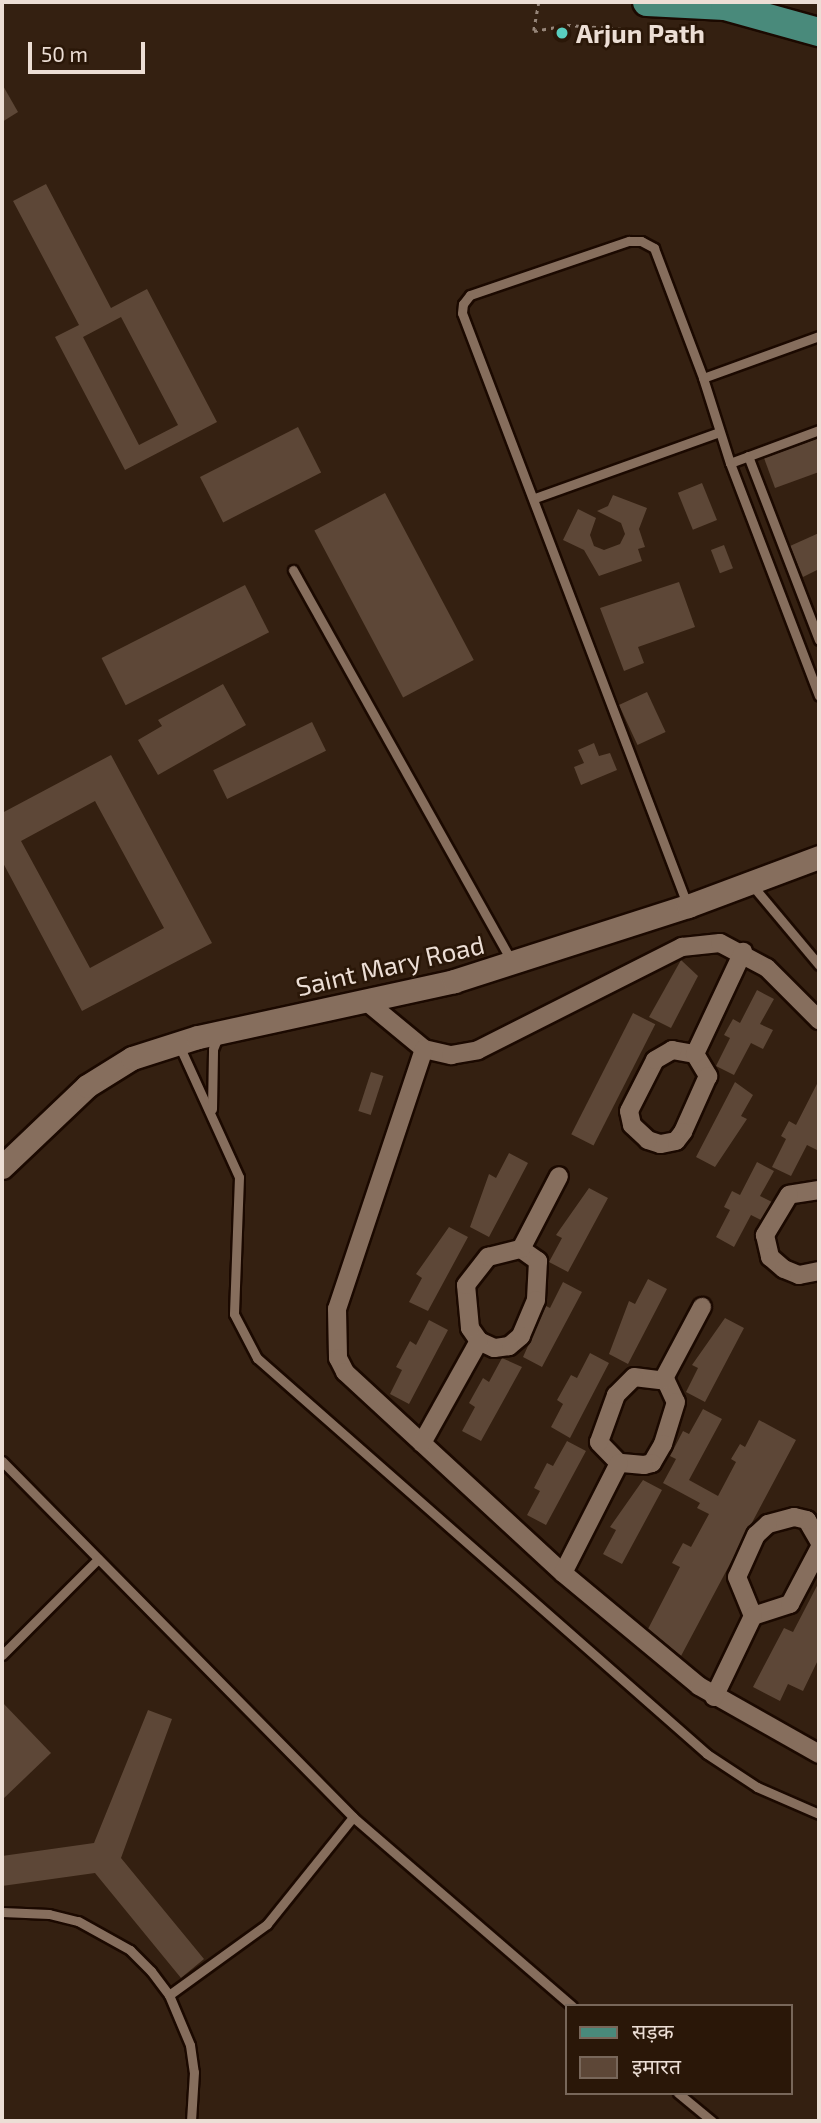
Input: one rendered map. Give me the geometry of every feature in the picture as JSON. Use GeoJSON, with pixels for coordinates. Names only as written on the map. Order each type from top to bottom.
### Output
{"type":"FeatureCollection","features":[{"type":"Feature","properties":{"kind":"main road"},"geometry":{"type":"LineString","coordinates":[[647,2],[714,4],[819,32]]}},
{"type":"Feature","properties":{"kind":"street","name":"Saint Mary Road"},"geometry":{"type":"LineString","coordinates":[[2,1167],[108,1070],[178,1042],[366,1001],[513,964],[688,906],[819,857]]}},
{"type":"Feature","properties":{"kind":"street"},"geometry":{"type":"LineString","coordinates":[[366,1001],[424,1049],[451,1055],[478,1050],[682,947],[720,943],[743,952],[767,968],[819,1020]]}},
{"type":"Feature","properties":{"kind":"street"},"geometry":{"type":"LineString","coordinates":[[695,1054],[743,952]]}},
{"type":"Feature","properties":{"kind":"street"},"geometry":{"type":"LineString","coordinates":[[424,1049],[334,1329],[338,1358],[356,1386],[563,1573],[714,1697],[819,1754]]}},
{"type":"Feature","properties":{"kind":"street"},"geometry":{"type":"LineString","coordinates":[[672,1050],[695,1054],[708,1076],[683,1132],[676,1141],[660,1144],[648,1140],[632,1125],[629,1111],[655,1060],[672,1050]]}},
{"type":"Feature","properties":{"kind":"street"},"geometry":{"type":"LineString","coordinates":[[521,1249],[559,1176]]}},
{"type":"Feature","properties":{"kind":"street"},"geometry":{"type":"LineString","coordinates":[[819,1189],[797,1192],[784,1200],[765,1235],[765,1247],[784,1269],[799,1275],[819,1271]]}},
{"type":"Feature","properties":{"kind":"street"},"geometry":{"type":"LineString","coordinates":[[521,1249],[538,1261],[540,1282],[530,1317],[509,1346],[494,1348],[479,1341],[466,1312],[471,1273],[488,1256],[521,1249]]}},
{"type":"Feature","properties":{"kind":"street"},"geometry":{"type":"LineString","coordinates":[[663,1380],[702,1307]]}},
{"type":"Feature","properties":{"kind":"street"},"geometry":{"type":"LineString","coordinates":[[422,1443],[479,1341]]}},
{"type":"Feature","properties":{"kind":"street"},"geometry":{"type":"LineString","coordinates":[[634,1377],[663,1380],[672,1388],[675,1412],[656,1458],[644,1465],[619,1463],[599,1442],[617,1395],[634,1377]]}},
{"type":"Feature","properties":{"kind":"street"},"geometry":{"type":"LineString","coordinates":[[563,1573],[619,1463]]}},
{"type":"Feature","properties":{"kind":"street"},"geometry":{"type":"LineString","coordinates":[[753,1616],[737,1577],[756,1535],[768,1524],[794,1517],[807,1520],[819,1541]]}},
{"type":"Feature","properties":{"kind":"street"},"geometry":{"type":"LineString","coordinates":[[714,1697],[753,1616],[790,1604],[819,1549]]}},
{"type":"Feature","properties":{"kind":"lane"},"geometry":{"type":"LineString","coordinates":[[688,906],[535,498],[462,313],[470,295],[629,241],[641,241],[654,248],[703,378],[730,463],[819,696]]}},
{"type":"Feature","properties":{"kind":"lane"},"geometry":{"type":"LineString","coordinates":[[703,378],[819,336]]}},
{"type":"Feature","properties":{"kind":"lane"},"geometry":{"type":"LineString","coordinates":[[730,463],[819,430]]}},
{"type":"Feature","properties":{"kind":"lane"},"geometry":{"type":"LineString","coordinates":[[535,498],[719,432]]}},
{"type":"Feature","properties":{"kind":"lane"},"geometry":{"type":"LineString","coordinates":[[748,456],[801,593],[815,618],[819,640]]}},
{"type":"Feature","properties":{"kind":"lane"},"geometry":{"type":"LineString","coordinates":[[293,570],[513,964]]}},
{"type":"Feature","properties":{"kind":"lane"},"geometry":{"type":"LineString","coordinates":[[782,599],[801,593]]}},
{"type":"Feature","properties":{"kind":"lane"},"geometry":{"type":"LineString","coordinates":[[750,884],[819,965]]}},
{"type":"Feature","properties":{"kind":"lane"},"geometry":{"type":"LineString","coordinates":[[212,1112],[213,1049],[220,1032]]}},
{"type":"Feature","properties":{"kind":"lane"},"geometry":{"type":"LineString","coordinates":[[178,1042],[212,1112],[239,1177],[234,1314],[257,1358],[708,1754],[757,1787],[819,1814]]}},
{"type":"Feature","properties":{"kind":"lane"},"geometry":{"type":"LineString","coordinates":[[2,1461],[352,1817],[570,2004]]}},
{"type":"Feature","properties":{"kind":"lane"},"geometry":{"type":"LineString","coordinates":[[2,1655],[98,1559]]}},
{"type":"Feature","properties":{"kind":"lane"},"geometry":{"type":"LineString","coordinates":[[169,1995],[258,1931],[352,1817]]}},
{"type":"Feature","properties":{"kind":"lane"},"geometry":{"type":"LineString","coordinates":[[2,1912],[49,1914],[105,1934],[130,1950],[169,1995],[190,2045],[194,2072],[191,2121]]}},
{"type":"Feature","properties":{"kind":"lane"},"geometry":{"type":"LineString","coordinates":[[680,2095],[712,2121]]}},
{"type":"Feature","properties":{"kind":"path"},"geometry":{"type":"LineString","coordinates":[[539,2],[534,31],[567,25],[640,30]]}},
{"type":"Feature","properties":{"kind":"building"},"geometry":{"type":"Polygon","coordinates":[[[2,84],[18,112],[2,122],[2,84]]]}},
{"type":"Feature","properties":{"kind":"building"},"geometry":{"type":"Polygon","coordinates":[[[46,184],[111,308],[147,289],[217,422],[125,470],[55,337],[79,325],[13,201],[46,184]],[[121,317],[83,337],[139,445],[178,425],[121,317]]]}},
{"type":"Feature","properties":{"kind":"building"},"geometry":{"type":"Polygon","coordinates":[[[298,427],[321,472],[223,522],[200,477],[298,427]]]}},
{"type":"Feature","properties":{"kind":"building"},"geometry":{"type":"Polygon","coordinates":[[[819,438],[819,472],[775,488],[764,458],[819,438]]]}},
{"type":"Feature","properties":{"kind":"building"},"geometry":{"type":"Polygon","coordinates":[[[702,483],[717,520],[693,530],[678,493],[702,483]]]}},
{"type":"Feature","properties":{"kind":"building"},"geometry":{"type":"Polygon","coordinates":[[[385,493],[474,660],[403,697],[314,531],[385,493]]]}},
{"type":"Feature","properties":{"kind":"building"},"geometry":{"type":"Polygon","coordinates":[[[613,495],[647,508],[639,529],[645,547],[638,549],[642,561],[599,576],[584,550],[563,540],[578,509],[596,518],[590,535],[594,546],[604,550],[620,544],[625,534],[621,523],[597,511],[608,506],[613,495]]]}},
{"type":"Feature","properties":{"kind":"building"},"geometry":{"type":"Polygon","coordinates":[[[819,533],[819,569],[803,577],[790,546],[819,533]]]}},
{"type":"Feature","properties":{"kind":"building"},"geometry":{"type":"Polygon","coordinates":[[[724,545],[733,568],[720,573],[711,550],[724,545]]]}},
{"type":"Feature","properties":{"kind":"building"},"geometry":{"type":"Polygon","coordinates":[[[679,582],[695,627],[638,647],[644,663],[624,671],[600,608],[679,582]]]}},
{"type":"Feature","properties":{"kind":"building"},"geometry":{"type":"Polygon","coordinates":[[[245,585],[269,632],[126,705],[102,658],[245,585]]]}},
{"type":"Feature","properties":{"kind":"building"},"geometry":{"type":"Polygon","coordinates":[[[223,684],[246,725],[158,775],[138,740],[162,726],[158,720],[223,684]]]}},
{"type":"Feature","properties":{"kind":"building"},"geometry":{"type":"Polygon","coordinates":[[[647,692],[666,732],[637,745],[619,705],[647,692]]]}},
{"type":"Feature","properties":{"kind":"building"},"geometry":{"type":"Polygon","coordinates":[[[312,722],[326,751],[227,799],[213,770],[312,722]]]}},
{"type":"Feature","properties":{"kind":"building"},"geometry":{"type":"Polygon","coordinates":[[[594,743],[599,756],[610,753],[617,770],[581,785],[574,767],[584,763],[578,750],[594,743]]]}},
{"type":"Feature","properties":{"kind":"building"},"geometry":{"type":"Polygon","coordinates":[[[111,755],[212,943],[82,1011],[2,861],[2,813],[111,755]],[[95,801],[21,841],[90,968],[164,928],[95,801]]]}},
{"type":"Feature","properties":{"kind":"building"},"geometry":{"type":"Polygon","coordinates":[[[681,960],[698,976],[671,1028],[649,1017],[681,960]]]}},
{"type":"Feature","properties":{"kind":"building"},"geometry":{"type":"Polygon","coordinates":[[[757,990],[774,999],[760,1024],[773,1030],[763,1049],[751,1043],[734,1075],[716,1066],[730,1038],[724,1035],[733,1019],[740,1023],[757,990]]]}},
{"type":"Feature","properties":{"kind":"building"},"geometry":{"type":"Polygon","coordinates":[[[633,1013],[655,1024],[594,1146],[571,1134],[633,1013]]]}},
{"type":"Feature","properties":{"kind":"building"},"geometry":{"type":"Polygon","coordinates":[[[371,1072],[383,1076],[371,1115],[358,1111],[371,1072]]]}},
{"type":"Feature","properties":{"kind":"building"},"geometry":{"type":"Polygon","coordinates":[[[819,1080],[819,1151],[807,1145],[791,1176],[772,1167],[786,1139],[781,1136],[789,1121],[796,1125],[819,1080]]]}},
{"type":"Feature","properties":{"kind":"building"},"geometry":{"type":"Polygon","coordinates":[[[735,1082],[753,1095],[741,1116],[747,1119],[715,1167],[696,1157],[735,1082]]]}},
{"type":"Feature","properties":{"kind":"building"},"geometry":{"type":"Polygon","coordinates":[[[509,1153],[528,1163],[489,1237],[470,1227],[489,1174],[496,1178],[509,1153]]]}},
{"type":"Feature","properties":{"kind":"building"},"geometry":{"type":"Polygon","coordinates":[[[757,1162],[774,1171],[760,1196],[772,1202],[761,1220],[751,1215],[734,1247],[716,1237],[730,1210],[724,1207],[732,1191],[740,1195],[757,1162]]]}},
{"type":"Feature","properties":{"kind":"building"},"geometry":{"type":"Polygon","coordinates":[[[589,1188],[608,1198],[568,1272],[549,1262],[562,1238],[556,1235],[589,1188]]]}},
{"type":"Feature","properties":{"kind":"building"},"geometry":{"type":"Polygon","coordinates":[[[449,1227],[468,1237],[428,1311],[409,1302],[422,1278],[416,1274],[449,1227]]]}},
{"type":"Feature","properties":{"kind":"building"},"geometry":{"type":"Polygon","coordinates":[[[648,1279],[667,1289],[628,1364],[609,1354],[629,1301],[635,1304],[648,1279]]]}},
{"type":"Feature","properties":{"kind":"building"},"geometry":{"type":"Polygon","coordinates":[[[563,1282],[582,1292],[542,1367],[523,1357],[546,1306],[550,1308],[563,1282]]]}},
{"type":"Feature","properties":{"kind":"building"},"geometry":{"type":"Polygon","coordinates":[[[725,1318],[744,1328],[705,1402],[686,1392],[698,1368],[692,1365],[725,1318]]]}},
{"type":"Feature","properties":{"kind":"building"},"geometry":{"type":"Polygon","coordinates":[[[429,1320],[448,1330],[409,1404],[390,1394],[402,1370],[396,1367],[410,1341],[416,1345],[429,1320]]]}},
{"type":"Feature","properties":{"kind":"building"},"geometry":{"type":"Polygon","coordinates":[[[590,1353],[609,1363],[570,1438],[551,1427],[563,1404],[557,1400],[571,1375],[577,1378],[590,1353]]]}},
{"type":"Feature","properties":{"kind":"building"},"geometry":{"type":"Polygon","coordinates":[[[502,1358],[522,1367],[481,1441],[462,1431],[475,1407],[469,1403],[483,1378],[489,1382],[502,1358]]]}},
{"type":"Feature","properties":{"kind":"building"},"geometry":{"type":"Polygon","coordinates":[[[703,1409],[722,1419],[689,1480],[718,1496],[736,1462],[731,1459],[740,1444],[745,1447],[759,1420],[796,1440],[681,1656],[648,1629],[680,1567],[672,1563],[683,1543],[691,1547],[709,1514],[697,1508],[700,1503],[663,1483],[676,1459],[670,1456],[683,1431],[689,1434],[703,1409]]]}},
{"type":"Feature","properties":{"kind":"building"},"geometry":{"type":"Polygon","coordinates":[[[567,1441],[586,1451],[546,1525],[527,1515],[540,1491],[534,1488],[547,1463],[553,1466],[567,1441]]]}},
{"type":"Feature","properties":{"kind":"building"},"geometry":{"type":"Polygon","coordinates":[[[643,1480],[662,1490],[622,1564],[603,1554],[616,1530],[610,1527],[643,1480]]]}},
{"type":"Feature","properties":{"kind":"building"},"geometry":{"type":"Polygon","coordinates":[[[819,1582],[819,1658],[803,1691],[788,1684],[780,1701],[753,1687],[784,1628],[793,1632],[819,1582]]]}},
{"type":"Feature","properties":{"kind":"building"},"geometry":{"type":"Polygon","coordinates":[[[2,1702],[51,1753],[2,1800],[2,1702]]]}},
{"type":"Feature","properties":{"kind":"building"},"geometry":{"type":"Polygon","coordinates":[[[148,1710],[172,1719],[121,1858],[204,1959],[181,1978],[95,1873],[2,1886],[2,1856],[94,1843],[148,1710]]]}},
{"type":"Feature","properties":{"kind":"place","name":"Arjun Path"},"geometry":{"type":"Point","coordinates":[562,33]}}]}
